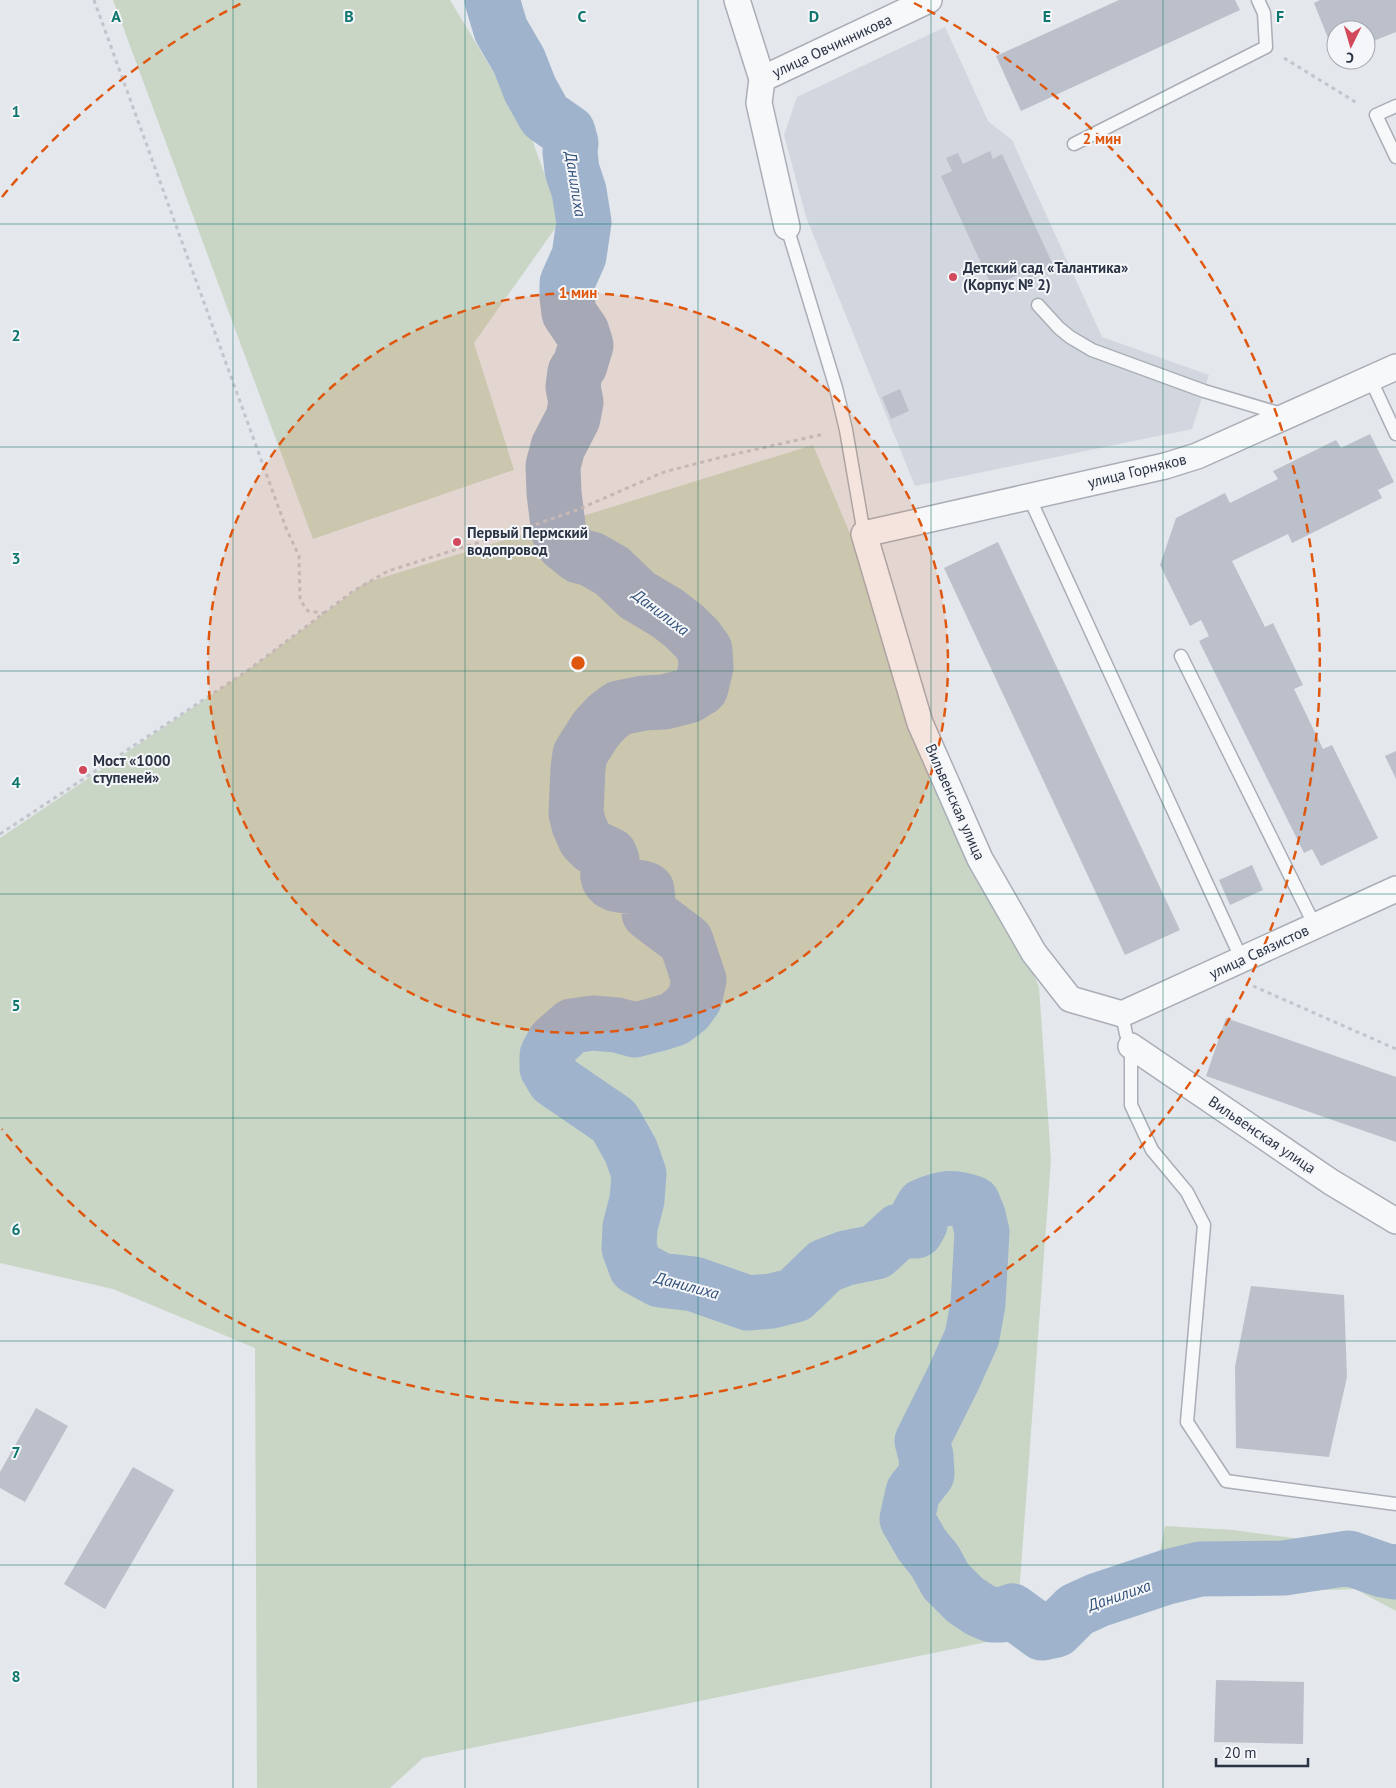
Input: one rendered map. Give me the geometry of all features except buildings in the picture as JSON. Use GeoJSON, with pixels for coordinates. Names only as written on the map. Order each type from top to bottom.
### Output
{"type":"FeatureCollection","features":[{"type":"Feature","properties":{"kind":"street"},"geometry":{"type":"LineString","coordinates":[[737,0],[762,79],[759,103],[787,227]]}},
{"type":"Feature","properties":{"kind":"street","name":"улица Овчинникова"},"geometry":{"type":"LineString","coordinates":[[762,79],[929,0]]}},
{"type":"Feature","properties":{"kind":"street","name":"улица Горняков"},"geometry":{"type":"LineString","coordinates":[[864,534],[1165,466],[1189,458],[1396,367]]}},
{"type":"Feature","properties":{"kind":"street","name":"Вильвенская улица"},"geometry":{"type":"LineString","coordinates":[[864,534],[920,723],[980,858],[1034,953],[1070,1000],[1122,1014]]}},
{"type":"Feature","properties":{"kind":"street","name":"улица Связистов"},"geometry":{"type":"LineString","coordinates":[[1122,1014],[1396,889]]}},
{"type":"Feature","properties":{"kind":"street","name":"Вильвенская улица"},"geometry":{"type":"LineString","coordinates":[[1131,1046],[1331,1182],[1396,1221]]}},
{"type":"Feature","properties":{"kind":"lane"},"geometry":{"type":"LineString","coordinates":[[1074,144],[1266,47],[1264,13],[1258,0]]}},
{"type":"Feature","properties":{"kind":"lane"},"geometry":{"type":"LineString","coordinates":[[1396,106],[1376,115],[1396,157]]}},
{"type":"Feature","properties":{"kind":"lane"},"geometry":{"type":"LineString","coordinates":[[787,227],[836,388],[846,430],[864,534]]}},
{"type":"Feature","properties":{"kind":"lane"},"geometry":{"type":"LineString","coordinates":[[1038,305],[1070,338],[1092,350],[1204,390],[1285,415]]}},
{"type":"Feature","properties":{"kind":"lane"},"geometry":{"type":"LineString","coordinates":[[1370,378],[1396,434]]}},
{"type":"Feature","properties":{"kind":"lane"},"geometry":{"type":"LineString","coordinates":[[1029,497],[1242,960]]}},
{"type":"Feature","properties":{"kind":"lane"},"geometry":{"type":"LineString","coordinates":[[1181,656],[1315,926]]}},
{"type":"Feature","properties":{"kind":"lane"},"geometry":{"type":"LineString","coordinates":[[1122,1014],[1126,1034],[1131,1046],[1131,1105],[1152,1150],[1187,1192],[1204,1225],[1187,1422],[1226,1481],[1396,1504]]}},
{"type":"Feature","properties":{"kind":"path"},"geometry":{"type":"LineString","coordinates":[[94,0],[286,528],[299,556],[300,600],[308,611],[324,613]]}},
{"type":"Feature","properties":{"kind":"path"},"geometry":{"type":"LineString","coordinates":[[1266,47],[1376,115]]}},
{"type":"Feature","properties":{"kind":"path"},"geometry":{"type":"LineString","coordinates":[[0,834],[247,671],[352,592],[388,571],[577,510],[664,472],[846,430]]}},
{"type":"Feature","properties":{"kind":"path"},"geometry":{"type":"LineString","coordinates":[[1250,985],[1396,1049]]}},
{"type":"Feature","properties":{"kind":"shaded area","name":"Детский сад «Талантика» (Корпус № 2)"},"geometry":{"type":"Polygon","coordinates":[[[945,27],[988,121],[1012,140],[1102,337],[1209,375],[1192,429],[915,486],[806,217],[784,135],[797,97],[945,27]]]}},
{"type":"Feature","properties":{"kind":"green space"},"geometry":{"type":"Polygon","coordinates":[[[113,0],[450,0],[529,131],[561,220],[474,343],[514,470],[313,539],[113,0]]]}},
{"type":"Feature","properties":{"kind":"green space"},"geometry":{"type":"Polygon","coordinates":[[[813,445],[1039,987],[1051,1160],[1016,1636],[423,1758],[390,1788],[257,1788],[255,1348],[113,1289],[0,1263],[0,838],[247,671],[365,583],[813,445]]]}},
{"type":"Feature","properties":{"kind":"green space"},"geometry":{"type":"Polygon","coordinates":[[[1165,1526],[1233,1530],[1316,1541],[1396,1561],[1396,1611],[1355,1589],[1175,1595],[1160,1553],[1165,1526]]]}},
{"type":"Feature","properties":{"kind":"waterway","name":"Данилиха"},"geometry":{"type":"LineString","coordinates":[[492,0],[501,30],[519,61],[530,89],[545,116],[568,132],[571,143],[572,170],[579,191],[584,222],[579,256],[567,283],[569,313],[582,332],[586,345],[580,365],[575,372],[573,387],[576,402],[573,418],[558,447],[553,466],[559,533],[564,544],[579,556],[591,559],[612,571],[637,595],[684,626],[705,650],[706,667],[701,688],[688,696],[664,702],[644,703],[619,708],[596,729],[580,754],[578,768],[576,813],[585,839],[593,847],[610,855],[612,860],[608,870],[608,878],[611,882],[647,890],[649,913],[686,941],[699,980],[695,998],[687,1009],[674,1019],[635,1030],[617,1025],[593,1023],[572,1026],[554,1042],[547,1055],[547,1068],[554,1080],[614,1121],[631,1151],[639,1174],[637,1200],[630,1227],[629,1248],[636,1267],[660,1280],[694,1284],[748,1303],[772,1301],[795,1295],[825,1266],[846,1258],[876,1252],[899,1231],[916,1231],[920,1224],[918,1215],[923,1206],[948,1198],[973,1203],[982,1232],[978,1304],[972,1337],[922,1441],[926,1456],[927,1474],[913,1492],[907,1519],[946,1581],[965,1600],[992,1615],[1002,1615],[1012,1611],[1042,1633],[1056,1630],[1076,1610],[1098,1600],[1167,1577],[1200,1569],[1284,1568],[1349,1558],[1383,1570],[1396,1572]]}},
{"type":"Feature","properties":{"kind":"place","name":"Детский сад «Талантика» (Корпус № 2)"},"geometry":{"type":"Point","coordinates":[953,277]}},
{"type":"Feature","properties":{"kind":"place","name":"Первый Пермский водопровод"},"geometry":{"type":"Point","coordinates":[457,542]}},
{"type":"Feature","properties":{"kind":"place","name":"Мост «1000 ступеней»"},"geometry":{"type":"Point","coordinates":[83,770]}}]}
